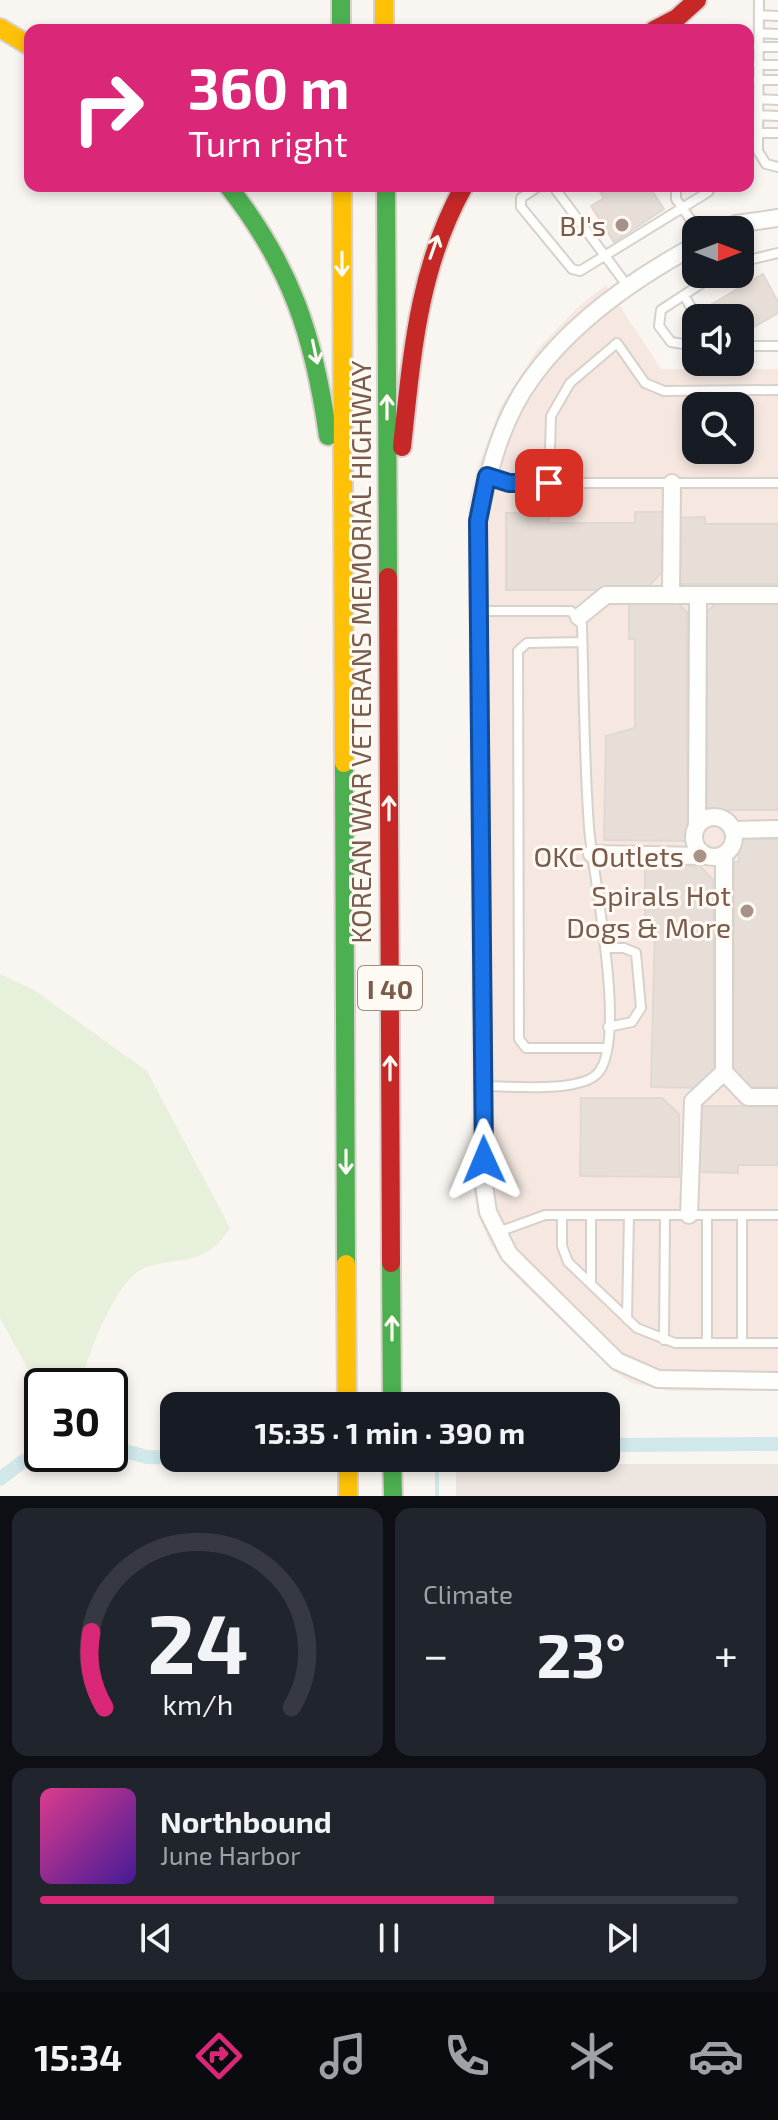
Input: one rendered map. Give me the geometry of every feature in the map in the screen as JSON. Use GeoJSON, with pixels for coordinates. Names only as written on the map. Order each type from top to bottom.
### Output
{"type":"FeatureCollection","features":[{"type":"Feature","properties":{"kind":"highway"},"geometry":{"type":"LineString","coordinates":[[341,0],[341,24]]}},
{"type":"Feature","properties":{"kind":"highway"},"geometry":{"type":"LineString","coordinates":[[384,0],[384,24]]}},
{"type":"Feature","properties":{"kind":"highway"},"geometry":{"type":"LineString","coordinates":[[666,24],[697,0]]}},
{"type":"Feature","properties":{"kind":"highway"},"geometry":{"type":"LineString","coordinates":[[0,28],[24,42]]}},
{"type":"Feature","properties":{"kind":"highway"},"geometry":{"type":"LineString","coordinates":[[232,192],[275,250],[308,323],[318,362],[344,556]]}},
{"type":"Feature","properties":{"kind":"highway","name":"KOREAN WAR VETERANS MEMORIAL HIGHWAY"},"geometry":{"type":"LineString","coordinates":[[342,192],[347,1392]]}},
{"type":"Feature","properties":{"kind":"highway","name":"KOREAN WAR VETERANS MEMORIAL HIGHWAY"},"geometry":{"type":"LineString","coordinates":[[386,192],[392,1392]]}},
{"type":"Feature","properties":{"kind":"highway"},"geometry":{"type":"LineString","coordinates":[[388,569],[420,295],[440,229],[461,192]]}},
{"type":"Feature","properties":{"kind":"highway"},"geometry":{"type":"LineString","coordinates":[[348,1472],[348,1496]]}},
{"type":"Feature","properties":{"kind":"highway"},"geometry":{"type":"LineString","coordinates":[[392,1472],[393,1496]]}},
{"type":"Feature","properties":{"kind":"street"},"geometry":{"type":"LineString","coordinates":[[754,221],[778,218]]}},
{"type":"Feature","properties":{"kind":"street"},"geometry":{"type":"LineString","coordinates":[[682,254],[586,318],[530,380],[499,441],[487,476],[478,521],[484,1185],[488,1212],[496,1233],[527,1274],[601,1348],[630,1369],[658,1379],[686,1382],[778,1381]]}},
{"type":"Feature","properties":{"kind":"street"},"geometry":{"type":"LineString","coordinates":[[671,595],[672,483]]}},
{"type":"Feature","properties":{"kind":"street"},"geometry":{"type":"LineString","coordinates":[[579,617],[606,595],[778,595]]}},
{"type":"Feature","properties":{"kind":"street"},"geometry":{"type":"LineString","coordinates":[[698,595],[697,826],[694,841],[706,856]]}},
{"type":"Feature","properties":{"kind":"street"},"geometry":{"type":"LineString","coordinates":[[697,826],[705,818],[718,817],[733,830],[778,829]]}},
{"type":"Feature","properties":{"kind":"street"},"geometry":{"type":"LineString","coordinates":[[733,830],[733,843],[724,855],[724,1072],[748,1097],[778,1097]]}},
{"type":"Feature","properties":{"kind":"street"},"geometry":{"type":"LineString","coordinates":[[592,854],[724,855]]}},
{"type":"Feature","properties":{"kind":"street"},"geometry":{"type":"LineString","coordinates":[[698,1215],[693,1101],[724,1072]]}},
{"type":"Feature","properties":{"kind":"lane"},"geometry":{"type":"LineString","coordinates":[[759,0],[758,151],[766,164],[778,167]]}},
{"type":"Feature","properties":{"kind":"lane"},"geometry":{"type":"LineString","coordinates":[[759,15],[778,16]]}},
{"type":"Feature","properties":{"kind":"lane"},"geometry":{"type":"LineString","coordinates":[[759,33],[778,34]]}},
{"type":"Feature","properties":{"kind":"lane"},"geometry":{"type":"LineString","coordinates":[[758,47],[778,47]]}},
{"type":"Feature","properties":{"kind":"lane"},"geometry":{"type":"LineString","coordinates":[[758,65],[778,65]]}},
{"type":"Feature","properties":{"kind":"lane"},"geometry":{"type":"LineString","coordinates":[[758,80],[778,80]]}},
{"type":"Feature","properties":{"kind":"lane"},"geometry":{"type":"LineString","coordinates":[[758,99],[778,100]]}},
{"type":"Feature","properties":{"kind":"lane"},"geometry":{"type":"LineString","coordinates":[[758,115],[778,116]]}},
{"type":"Feature","properties":{"kind":"lane"},"geometry":{"type":"LineString","coordinates":[[758,133],[778,133]]}},
{"type":"Feature","properties":{"kind":"lane"},"geometry":{"type":"LineString","coordinates":[[530,192],[521,198],[521,207],[572,269],[580,271],[708,192]]}},
{"type":"Feature","properties":{"kind":"lane"},"geometry":{"type":"LineString","coordinates":[[558,192],[630,289]]}},
{"type":"Feature","properties":{"kind":"lane"},"geometry":{"type":"LineString","coordinates":[[676,192],[676,199],[689,216]]}},
{"type":"Feature","properties":{"kind":"lane"},"geometry":{"type":"LineString","coordinates":[[754,259],[778,253]]}},
{"type":"Feature","properties":{"kind":"lane"},"geometry":{"type":"LineString","coordinates":[[682,344],[671,342],[659,326],[661,310],[695,288]]}},
{"type":"Feature","properties":{"kind":"lane"},"geometry":{"type":"LineString","coordinates":[[684,295],[689,304]]}},
{"type":"Feature","properties":{"kind":"lane"},"geometry":{"type":"LineString","coordinates":[[549,483],[551,416],[570,383],[617,343],[645,383],[664,391],[778,390]]}},
{"type":"Feature","properties":{"kind":"lane"},"geometry":{"type":"LineString","coordinates":[[754,346],[778,346]]}},
{"type":"Feature","properties":{"kind":"lane"},"geometry":{"type":"LineString","coordinates":[[487,476],[509,483],[778,483]]}},
{"type":"Feature","properties":{"kind":"lane"},"geometry":{"type":"LineString","coordinates":[[479,611],[571,611],[579,617],[592,854],[607,948],[608,1027],[607,1048],[602,1067],[595,1077],[579,1083],[483,1086]]}},
{"type":"Feature","properties":{"kind":"lane"},"geometry":{"type":"LineString","coordinates":[[582,642],[527,643],[518,651],[519,1039],[526,1048],[607,1048]]}},
{"type":"Feature","properties":{"kind":"lane"},"geometry":{"type":"LineString","coordinates":[[607,948],[624,948],[636,953],[641,1008],[632,1022],[608,1027]]}},
{"type":"Feature","properties":{"kind":"lane"},"geometry":{"type":"LineString","coordinates":[[562,1215],[562,1246],[568,1262],[637,1328],[664,1340],[778,1343]]}},
{"type":"Feature","properties":{"kind":"lane"},"geometry":{"type":"LineString","coordinates":[[496,1233],[534,1217],[562,1215],[778,1215]]}},
{"type":"Feature","properties":{"kind":"lane"},"geometry":{"type":"LineString","coordinates":[[591,1215],[591,1284]]}},
{"type":"Feature","properties":{"kind":"lane"},"geometry":{"type":"LineString","coordinates":[[627,1319],[629,1215]]}},
{"type":"Feature","properties":{"kind":"lane"},"geometry":{"type":"LineString","coordinates":[[664,1340],[665,1215]]}},
{"type":"Feature","properties":{"kind":"lane"},"geometry":{"type":"LineString","coordinates":[[698,1215],[707,1343]]}},
{"type":"Feature","properties":{"kind":"lane"},"geometry":{"type":"LineString","coordinates":[[742,1215],[742,1343]]}},
{"type":"Feature","properties":{"kind":"shaded area"},"geometry":{"type":"Polygon","coordinates":[[[606,285],[661,369],[682,369],[682,376],[754,376],[754,369],[778,369],[778,1391],[670,1391],[632,1383],[613,1371],[509,1270],[491,1245],[477,1213],[472,1182],[468,505],[476,472],[501,406],[537,350],[577,308],[606,285]]]}},
{"type":"Feature","properties":{"kind":"shaded area"},"geometry":{"type":"Polygon","coordinates":[[[620,1464],[778,1464],[778,1496],[456,1496],[456,1472],[620,1472],[620,1464]]]}},
{"type":"Feature","properties":{"kind":"green space"},"geometry":{"type":"Polygon","coordinates":[[[0,974],[34,990],[147,1071],[230,1228],[220,1241],[201,1255],[157,1264],[134,1275],[113,1303],[86,1368],[28,1368],[0,1318],[0,974]]]}},
{"type":"Feature","properties":{"kind":"building","name":"BJ's"},"geometry":{"type":"Polygon","coordinates":[[[600,192],[653,192],[664,209],[614,242],[591,206],[604,198],[600,192]]]}},
{"type":"Feature","properties":{"kind":"building"},"geometry":{"type":"Polygon","coordinates":[[[763,274],[778,302],[778,313],[754,327],[754,304],[712,304],[739,288],[754,288],[754,279],[763,274]]]}},
{"type":"Feature","properties":{"kind":"building"},"geometry":{"type":"Polygon","coordinates":[[[548,512],[549,523],[635,523],[635,512],[663,512],[663,571],[645,590],[506,590],[506,513],[548,512]]]}},
{"type":"Feature","properties":{"kind":"building"},"geometry":{"type":"Polygon","coordinates":[[[705,517],[705,524],[778,524],[778,584],[677,584],[677,518],[705,517]]]}},
{"type":"Feature","properties":{"kind":"building"},"geometry":{"type":"Polygon","coordinates":[[[675,601],[687,612],[688,841],[604,840],[606,736],[635,728],[635,639],[629,639],[629,603],[675,601]]]}},
{"type":"Feature","properties":{"kind":"building"},"geometry":{"type":"Polygon","coordinates":[[[717,602],[778,602],[778,810],[707,810],[707,612],[717,602]]]}},
{"type":"Feature","properties":{"kind":"building"},"geometry":{"type":"Polygon","coordinates":[[[739,839],[778,839],[778,1087],[744,1087],[733,1076],[734,862],[739,862],[739,839]]]}},
{"type":"Feature","properties":{"kind":"building"},"geometry":{"type":"Polygon","coordinates":[[[645,866],[700,866],[713,880],[714,1075],[702,1088],[651,1087],[655,927],[645,927],[645,866]]]}},
{"type":"Feature","properties":{"kind":"building"},"geometry":{"type":"Polygon","coordinates":[[[581,1098],[662,1098],[679,1114],[679,1177],[580,1176],[581,1098]]]}},
{"type":"Feature","properties":{"kind":"building"},"geometry":{"type":"Polygon","coordinates":[[[696,1106],[778,1106],[778,1165],[738,1165],[738,1173],[696,1172],[696,1106]]]}},
{"type":"Feature","properties":{"kind":"waterway"},"geometry":{"type":"LineString","coordinates":[[620,1445],[778,1444]]}},
{"type":"Feature","properties":{"kind":"waterway"},"geometry":{"type":"LineString","coordinates":[[128,1452],[160,1457]]}},
{"type":"Feature","properties":{"kind":"waterway"},"geometry":{"type":"LineString","coordinates":[[0,1479],[24,1461]]}},
{"type":"Feature","properties":{"kind":"waterway"},"geometry":{"type":"LineString","coordinates":[[437,1472],[437,1496]]}},
{"type":"Feature","properties":{"kind":"traffic: fast"},"geometry":{"type":"LineString","coordinates":[[341,0],[341,24]]}},
{"type":"Feature","properties":{"kind":"traffic: fast"},"geometry":{"type":"LineString","coordinates":[[232,192],[268,245],[296,304],[315,366],[328,436]]}},
{"type":"Feature","properties":{"kind":"traffic: fast"},"geometry":{"type":"LineString","coordinates":[[386,192],[388,577]]}},
{"type":"Feature","properties":{"kind":"traffic: fast"},"geometry":{"type":"LineString","coordinates":[[344,763],[346,1264]]}},
{"type":"Feature","properties":{"kind":"traffic: fast"},"geometry":{"type":"LineString","coordinates":[[391,1263],[392,1392]]}},
{"type":"Feature","properties":{"kind":"traffic: fast"},"geometry":{"type":"LineString","coordinates":[[392,1472],[393,1496]]}},
{"type":"Feature","properties":{"kind":"traffic: slow"},"geometry":{"type":"LineString","coordinates":[[384,0],[384,24]]}},
{"type":"Feature","properties":{"kind":"traffic: slow"},"geometry":{"type":"LineString","coordinates":[[0,28],[24,42]]}},
{"type":"Feature","properties":{"kind":"traffic: slow"},"geometry":{"type":"LineString","coordinates":[[342,192],[344,763]]}},
{"type":"Feature","properties":{"kind":"traffic: slow"},"geometry":{"type":"LineString","coordinates":[[346,1264],[347,1392]]}},
{"type":"Feature","properties":{"kind":"traffic: slow"},"geometry":{"type":"LineString","coordinates":[[348,1472],[348,1496]]}},
{"type":"Feature","properties":{"kind":"traffic: jam"},"geometry":{"type":"LineString","coordinates":[[666,24],[697,0]]}},
{"type":"Feature","properties":{"kind":"traffic: jam"},"geometry":{"type":"LineString","coordinates":[[402,447],[414,346],[427,280],[436,248],[461,192]]}},
{"type":"Feature","properties":{"kind":"traffic: jam"},"geometry":{"type":"LineString","coordinates":[[388,577],[391,1263]]}},
{"type":"Feature","properties":{"kind":"place","name":"BJ's"},"geometry":{"type":"Point","coordinates":[622,225]}},
{"type":"Feature","properties":{"kind":"place","name":"OKC Outlets"},"geometry":{"type":"Point","coordinates":[700,856]}},
{"type":"Feature","properties":{"kind":"place","name":"Spirals Hot Dogs & More"},"geometry":{"type":"Point","coordinates":[747,911]}},
{"type":"Feature","properties":{"kind":"route"},"geometry":{"type":"LineString","coordinates":[[484,1160],[478,521],[487,476],[509,483],[549,483]]}}]}
